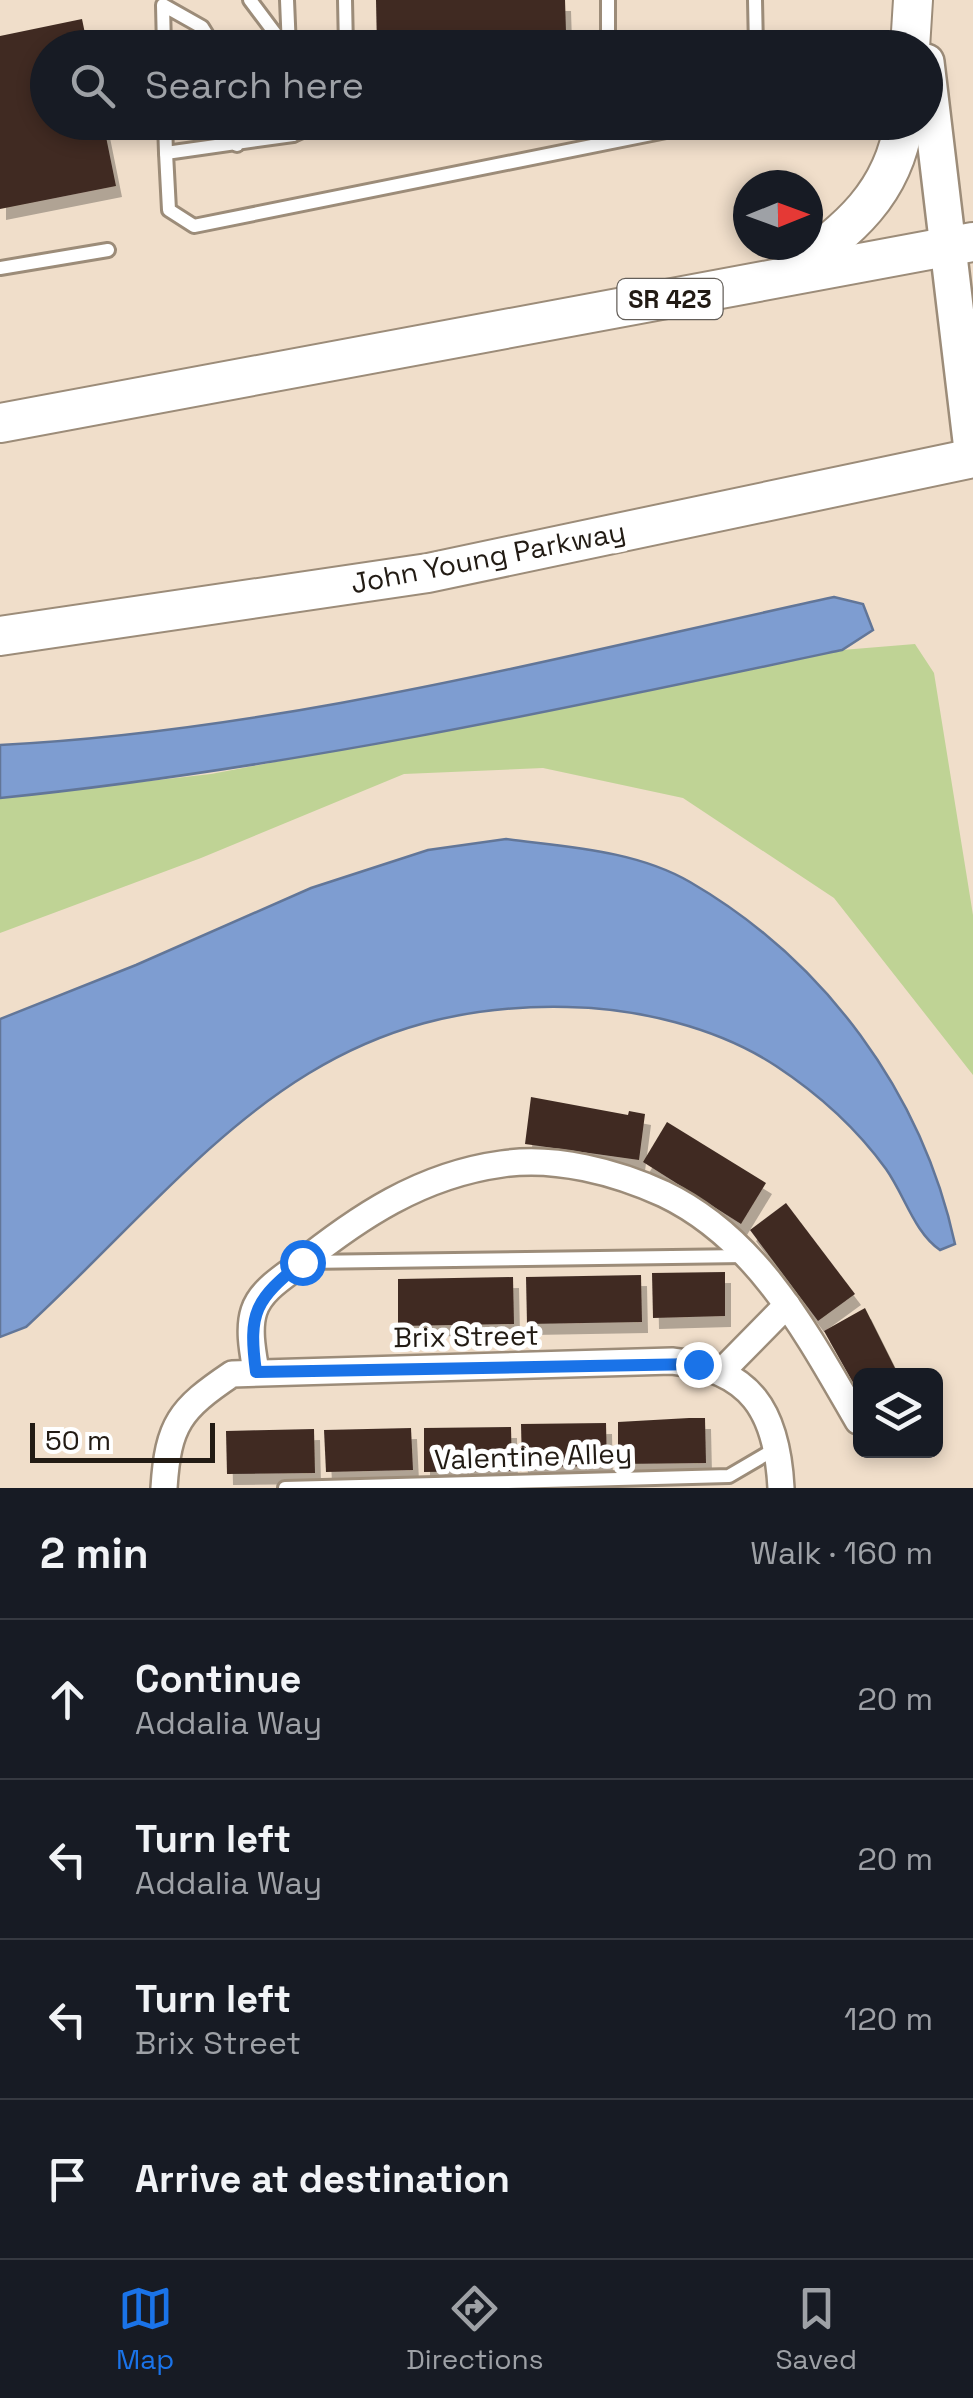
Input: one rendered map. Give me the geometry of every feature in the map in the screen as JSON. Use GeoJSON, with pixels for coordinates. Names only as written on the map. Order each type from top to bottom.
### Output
{"type":"FeatureCollection","features":[{"type":"Feature","properties":{"kind":"main road"},"geometry":{"type":"LineString","coordinates":[[912,30],[916,0]]}},
{"type":"Feature","properties":{"kind":"main road"},"geometry":{"type":"LineString","coordinates":[[916,0],[921,30]]}},
{"type":"Feature","properties":{"kind":"main road"},"geometry":{"type":"LineString","coordinates":[[781,278],[842,234],[874,201],[899,154],[901,140]]}},
{"type":"Feature","properties":{"kind":"main road"},"geometry":{"type":"LineString","coordinates":[[940,140],[959,244],[973,458]]}},
{"type":"Feature","properties":{"kind":"main road","name":"SR 423"},"geometry":{"type":"LineString","coordinates":[[0,423],[959,244]]}},
{"type":"Feature","properties":{"kind":"main road","name":"John Young Parkway"},"geometry":{"type":"LineString","coordinates":[[0,636],[428,573],[973,458]]}},
{"type":"Feature","properties":{"kind":"street"},"geometry":{"type":"LineString","coordinates":[[256,1372],[254,1310],[268,1290],[366,1213],[408,1191],[457,1173],[504,1163],[546,1162],[586,1168],[665,1195],[710,1221],[748,1256],[788,1304],[853,1413]]}},
{"type":"Feature","properties":{"kind":"street"},"geometry":{"type":"LineString","coordinates":[[776,1474],[765,1413],[748,1387],[723,1370],[788,1304]]}},
{"type":"Feature","properties":{"kind":"street","name":"Brix Street"},"geometry":{"type":"LineString","coordinates":[[164,1488],[166,1452],[174,1426],[195,1399],[232,1374],[672,1361],[723,1370]]}},
{"type":"Feature","properties":{"kind":"lane"},"geometry":{"type":"LineString","coordinates":[[250,0],[274,30]]}},
{"type":"Feature","properties":{"kind":"lane"},"geometry":{"type":"LineString","coordinates":[[287,0],[288,30]]}},
{"type":"Feature","properties":{"kind":"lane"},"geometry":{"type":"LineString","coordinates":[[345,0],[346,30]]}},
{"type":"Feature","properties":{"kind":"lane"},"geometry":{"type":"LineString","coordinates":[[608,0],[608,30]]}},
{"type":"Feature","properties":{"kind":"lane"},"geometry":{"type":"LineString","coordinates":[[755,0],[756,30]]}},
{"type":"Feature","properties":{"kind":"lane"},"geometry":{"type":"LineString","coordinates":[[164,30],[164,5],[203,30]]}},
{"type":"Feature","properties":{"kind":"lane"},"geometry":{"type":"LineString","coordinates":[[166,140],[169,210],[194,226],[622,140]]}},
{"type":"Feature","properties":{"kind":"lane"},"geometry":{"type":"LineString","coordinates":[[166,153],[252,140]]}},
{"type":"Feature","properties":{"kind":"lane"},"geometry":{"type":"LineString","coordinates":[[0,268],[108,250]]}},
{"type":"Feature","properties":{"kind":"lane"},"geometry":{"type":"LineString","coordinates":[[302,1262],[748,1256]]}},
{"type":"Feature","properties":{"kind":"lane","name":"Valentine Alley"},"geometry":{"type":"LineString","coordinates":[[286,1488],[776,1474]]}},
{"type":"Feature","properties":{"kind":"green space"},"geometry":{"type":"Polygon","coordinates":[[[915,644],[934,673],[973,915],[973,1075],[834,898],[683,798],[543,768],[404,774],[201,858],[0,933],[0,798],[211,774],[621,697],[842,650],[915,644]]]}},
{"type":"Feature","properties":{"kind":"water"},"geometry":{"type":"Polygon","coordinates":[[[834,597],[863,604],[873,630],[842,650],[318,754],[0,798],[0,745],[105,737],[315,708],[834,597]]]}},
{"type":"Feature","properties":{"kind":"water"},"geometry":{"type":"Polygon","coordinates":[[[506,839],[623,856],[669,871],[739,914],[783,950],[824,991],[892,1083],[919,1134],[940,1188],[955,1244],[940,1250],[931,1242],[916,1224],[886,1169],[862,1140],[806,1088],[753,1052],[702,1030],[620,1011],[567,1007],[475,1012],[396,1032],[326,1063],[263,1105],[204,1154],[26,1327],[0,1337],[0,1019],[136,965],[311,888],[428,850],[506,839]]]}},
{"type":"Feature","properties":{"kind":"building"},"geometry":{"type":"Polygon","coordinates":[[[376,0],[565,0],[566,30],[377,30],[376,0]]]}},
{"type":"Feature","properties":{"kind":"building"},"geometry":{"type":"Polygon","coordinates":[[[82,19],[84,30],[30,30],[30,140],[107,140],[116,186],[0,209],[0,36],[82,19]]]}},
{"type":"Feature","properties":{"kind":"building"},"geometry":{"type":"Polygon","coordinates":[[[531,1097],[628,1115],[629,1111],[645,1114],[639,1160],[525,1144],[531,1097]]]}},
{"type":"Feature","properties":{"kind":"building"},"geometry":{"type":"Polygon","coordinates":[[[667,1122],[766,1183],[741,1224],[643,1162],[667,1122]]]}},
{"type":"Feature","properties":{"kind":"building"},"geometry":{"type":"Polygon","coordinates":[[[786,1203],[855,1294],[818,1321],[750,1230],[786,1203]]]}},
{"type":"Feature","properties":{"kind":"building"},"geometry":{"type":"Polygon","coordinates":[[[725,1272],[725,1316],[653,1318],[652,1273],[725,1272]]]}},
{"type":"Feature","properties":{"kind":"building"},"geometry":{"type":"Polygon","coordinates":[[[641,1275],[642,1322],[527,1324],[526,1277],[641,1275]]]}},
{"type":"Feature","properties":{"kind":"building"},"geometry":{"type":"Polygon","coordinates":[[[513,1277],[514,1324],[398,1326],[398,1279],[513,1277]]]}},
{"type":"Feature","properties":{"kind":"building"},"geometry":{"type":"Polygon","coordinates":[[[865,1308],[895,1368],[853,1368],[853,1383],[824,1331],[865,1308]]]}},
{"type":"Feature","properties":{"kind":"building"},"geometry":{"type":"Polygon","coordinates":[[[705,1418],[706,1463],[618,1464],[618,1422],[705,1418]]]}},
{"type":"Feature","properties":{"kind":"building"},"geometry":{"type":"Polygon","coordinates":[[[606,1423],[607,1466],[522,1467],[521,1424],[606,1423]]]}},
{"type":"Feature","properties":{"kind":"building"},"geometry":{"type":"Polygon","coordinates":[[[511,1427],[512,1471],[424,1472],[424,1428],[511,1427]]]}},
{"type":"Feature","properties":{"kind":"building"},"geometry":{"type":"Polygon","coordinates":[[[411,1428],[413,1470],[326,1472],[324,1430],[411,1428]]]}},
{"type":"Feature","properties":{"kind":"building"},"geometry":{"type":"Polygon","coordinates":[[[314,1429],[315,1473],[227,1474],[226,1431],[314,1429]]]}},
{"type":"Feature","properties":{"kind":"route"},"geometry":{"type":"LineString","coordinates":[[302,1262],[268,1290],[254,1310],[256,1372],[672,1361],[698,1364]]}}]}
